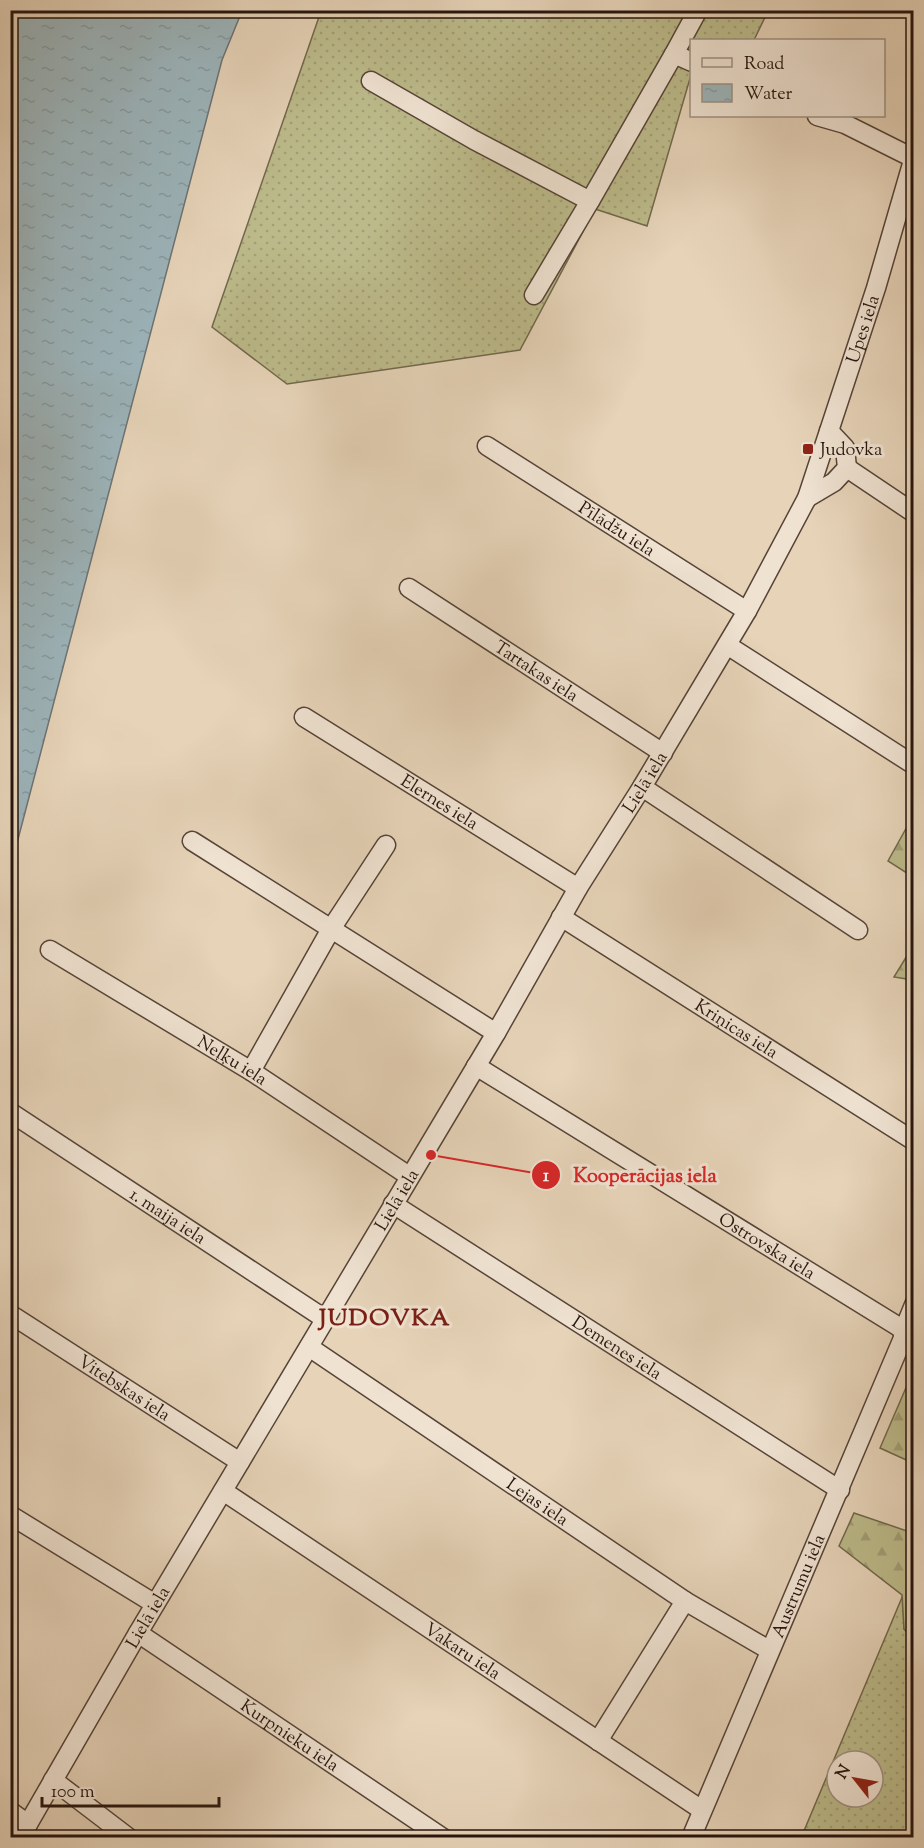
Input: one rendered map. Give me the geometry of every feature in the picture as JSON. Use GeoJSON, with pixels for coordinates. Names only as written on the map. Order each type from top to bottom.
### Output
{"type":"FeatureCollection","features":[{"type":"Feature","properties":{"kind":"street"},"geometry":{"type":"LineString","coordinates":[[534,294],[590,201],[698,10]]}},
{"type":"Feature","properties":{"kind":"street"},"geometry":{"type":"LineString","coordinates":[[674,54],[690,61]]}},
{"type":"Feature","properties":{"kind":"street"},"geometry":{"type":"LineString","coordinates":[[371,81],[474,140],[590,201]]}},
{"type":"Feature","properties":{"kind":"street"},"geometry":{"type":"LineString","coordinates":[[820,117],[845,124],[913,158]]}},
{"type":"Feature","properties":{"kind":"street","name":"Upes iela"},"geometry":{"type":"LineString","coordinates":[[807,498],[876,288],[913,158]]}},
{"type":"Feature","properties":{"kind":"street"},"geometry":{"type":"LineString","coordinates":[[829,431],[845,448],[847,468],[877,491],[914,513]]}},
{"type":"Feature","properties":{"kind":"street","name":"Pīlādžu iela"},"geometry":{"type":"LineString","coordinates":[[487,446],[747,611]]}},
{"type":"Feature","properties":{"kind":"street"},"geometry":{"type":"LineString","coordinates":[[807,498],[834,482],[847,468]]}},
{"type":"Feature","properties":{"kind":"street","name":"Lielā iela"},"geometry":{"type":"LineString","coordinates":[[24,1831],[138,1633],[496,1033],[578,888],[642,788],[747,611],[807,498]]}},
{"type":"Feature","properties":{"kind":"street","name":"Tartakas iela"},"geometry":{"type":"LineString","coordinates":[[409,588],[663,753]]}},
{"type":"Feature","properties":{"kind":"street"},"geometry":{"type":"LineString","coordinates":[[727,645],[914,765]]}},
{"type":"Feature","properties":{"kind":"street","name":"Elernes iela"},"geometry":{"type":"LineString","coordinates":[[304,717],[578,888]]}},
{"type":"Feature","properties":{"kind":"street"},"geometry":{"type":"LineString","coordinates":[[642,788],[858,930]]}},
{"type":"Feature","properties":{"kind":"street"},"geometry":{"type":"LineString","coordinates":[[192,841],[496,1033]]}},
{"type":"Feature","properties":{"kind":"street"},"geometry":{"type":"LineString","coordinates":[[251,1071],[331,929],[386,845]]}},
{"type":"Feature","properties":{"kind":"street","name":"Kriņicas iela"},"geometry":{"type":"LineString","coordinates":[[561,917],[914,1141]]}},
{"type":"Feature","properties":{"kind":"street","name":"Neļķu iela"},"geometry":{"type":"LineString","coordinates":[[50,950],[251,1071],[409,1176]]}},
{"type":"Feature","properties":{"kind":"street","name":"Ostrovska iela"},"geometry":{"type":"LineString","coordinates":[[476,1066],[899,1327],[903,1332]]}},
{"type":"Feature","properties":{"kind":"street","name":"1. maija iela"},"geometry":{"type":"LineString","coordinates":[[10,1112],[326,1319]]}},
{"type":"Feature","properties":{"kind":"street","name":"Demenes iela"},"geometry":{"type":"LineString","coordinates":[[393,1204],[840,1490]]}},
{"type":"Feature","properties":{"kind":"street","name":"Austrumu iela"},"geometry":{"type":"LineString","coordinates":[[690,1838],[769,1650],[840,1490],[903,1338],[903,1332],[914,1305]]}},
{"type":"Feature","properties":{"kind":"street","name":"Vitebskas iela"},"geometry":{"type":"LineString","coordinates":[[10,1314],[240,1462]]}},
{"type":"Feature","properties":{"kind":"street","name":"Lejas iela"},"geometry":{"type":"LineString","coordinates":[[309,1347],[685,1601],[769,1650]]}},
{"type":"Feature","properties":{"kind":"street","name":"Vakaru iela"},"geometry":{"type":"LineString","coordinates":[[223,1491],[702,1810]]}},
{"type":"Feature","properties":{"kind":"street"},"geometry":{"type":"LineString","coordinates":[[10,1515],[156,1604]]}},
{"type":"Feature","properties":{"kind":"street"},"geometry":{"type":"LineString","coordinates":[[598,1741],[685,1601]]}},
{"type":"Feature","properties":{"kind":"street","name":"Kurpnieku iela"},"geometry":{"type":"LineString","coordinates":[[138,1633],[443,1838]]}},
{"type":"Feature","properties":{"kind":"street"},"geometry":{"type":"LineString","coordinates":[[53,1780],[129,1838]]}},
{"type":"Feature","properties":{"kind":"street"},"geometry":{"type":"LineString","coordinates":[[10,1811],[24,1831]]}},
{"type":"Feature","properties":{"kind":"green space"},"geometry":{"type":"Polygon","coordinates":[[[321,11],[768,11],[754,39],[690,39],[690,78],[647,226],[595,209],[520,350],[287,384],[212,327],[321,11]]]}},
{"type":"Feature","properties":{"kind":"green space"},"geometry":{"type":"Polygon","coordinates":[[[913,816],[914,877],[888,861],[913,816]]]}},
{"type":"Feature","properties":{"kind":"green space"},"geometry":{"type":"Polygon","coordinates":[[[913,946],[913,980],[894,977],[913,946]]]}},
{"type":"Feature","properties":{"kind":"green space"},"geometry":{"type":"Polygon","coordinates":[[[913,1380],[913,1463],[880,1448],[908,1383],[913,1380]]]}},
{"type":"Feature","properties":{"kind":"green space"},"geometry":{"type":"Polygon","coordinates":[[[854,1513],[913,1533],[913,1639],[904,1629],[902,1595],[839,1546],[854,1513]]]}},
{"type":"Feature","properties":{"kind":"green space"},"geometry":{"type":"Polygon","coordinates":[[[903,1595],[904,1629],[914,1639],[913,1837],[801,1838],[825,1781],[825,1809],[885,1809],[885,1749],[838,1749],[903,1595]]]}},
{"type":"Feature","properties":{"kind":"water"},"geometry":{"type":"Polygon","coordinates":[[[11,10],[242,11],[222,60],[11,866],[11,10]]]}},
{"type":"Feature","properties":{"kind":"place","name":"Judovka"},"geometry":{"type":"Point","coordinates":[808,449]}},
{"type":"Feature","properties":{"kind":"place","name":"Kooperācijas iela"},"geometry":{"type":"Point","coordinates":[431,1155]}},
{"type":"Feature","properties":{"kind":"district","name":"JUDOVKA"},"geometry":{"type":"Point","coordinates":[385,1317]}}]}
